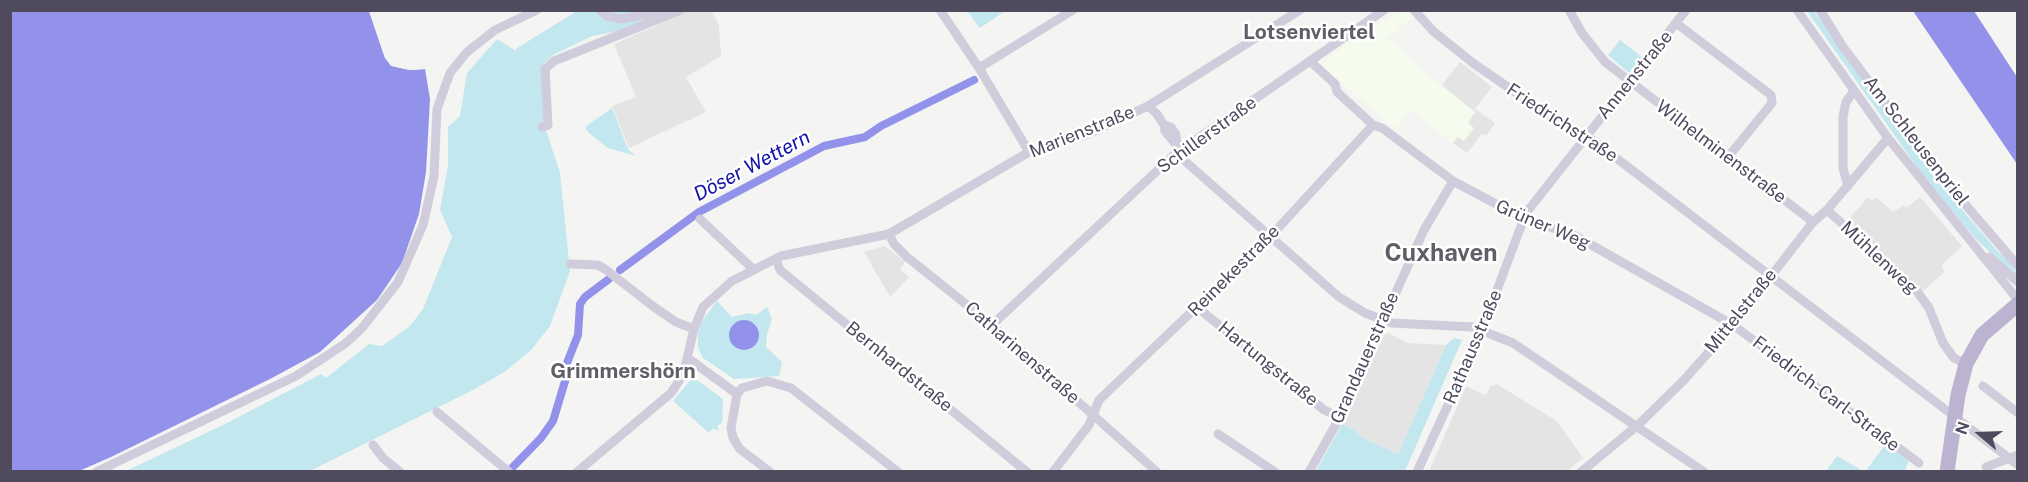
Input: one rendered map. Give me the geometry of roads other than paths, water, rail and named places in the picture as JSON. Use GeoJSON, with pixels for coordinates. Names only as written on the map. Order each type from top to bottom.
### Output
{"type":"FeatureCollection","features":[{"type":"Feature","properties":{"kind":"main road"},"geometry":{"type":"LineString","coordinates":[[1947,471],[1966,364],[1982,335],[2018,302]]}},
{"type":"Feature","properties":{"kind":"main road"},"geometry":{"type":"LineString","coordinates":[[1966,364],[1982,346],[2018,316]]}},
{"type":"Feature","properties":{"kind":"street"},"geometry":{"type":"LineString","coordinates":[[96,471],[296,376],[346,343],[362,328],[398,282],[423,225],[434,176],[437,109],[450,73],[467,52],[495,30],[537,10]]}},
{"type":"Feature","properties":{"kind":"street"},"geometry":{"type":"LineString","coordinates":[[600,10],[607,16],[622,19],[666,10]]}},
{"type":"Feature","properties":{"kind":"street"},"geometry":{"type":"LineString","coordinates":[[542,127],[548,124],[545,69],[554,61],[681,10]]}},
{"type":"Feature","properties":{"kind":"street"},"geometry":{"type":"LineString","coordinates":[[940,10],[979,68],[1029,152]]}},
{"type":"Feature","properties":{"kind":"street"},"geometry":{"type":"LineString","coordinates":[[979,68],[1073,10]]}},
{"type":"Feature","properties":{"kind":"street","name":"Marienstraße"},"geometry":{"type":"LineString","coordinates":[[577,471],[671,393],[683,375],[689,358],[694,329],[709,299],[732,280],[776,259],[889,234],[1029,152],[1086,135],[1148,106],[1300,10]]}},
{"type":"Feature","properties":{"kind":"street","name":"Schillerstraße"},"geometry":{"type":"LineString","coordinates":[[992,325],[1176,147],[1311,62],[1384,10]]}},
{"type":"Feature","properties":{"kind":"street","name":"Friedrichstraße"},"geometry":{"type":"LineString","coordinates":[[1414,10],[1433,31],[1473,63],[1583,139],[1590,138],[2015,460]]}},
{"type":"Feature","properties":{"kind":"street","name":"Wilhelminenstraße"},"geometry":{"type":"LineString","coordinates":[[1569,10],[1582,33],[1605,62],[1813,222]]}},
{"type":"Feature","properties":{"kind":"street","name":"Annenstraße"},"geometry":{"type":"LineString","coordinates":[[1524,219],[1526,213],[1583,139],[1686,10]]}},
{"type":"Feature","properties":{"kind":"street"},"geometry":{"type":"LineString","coordinates":[[1797,10],[1888,138],[2018,302]]}},
{"type":"Feature","properties":{"kind":"street","name":"Am Schleusenpriel"},"geometry":{"type":"LineString","coordinates":[[1820,10],[1843,47],[1940,175],[2018,266]]}},
{"type":"Feature","properties":{"kind":"street"},"geometry":{"type":"LineString","coordinates":[[1676,23],[1771,95],[1772,102],[1728,157]]}},
{"type":"Feature","properties":{"kind":"street","name":"Grüner Weg"},"geometry":{"type":"LineString","coordinates":[[1311,62],[1335,84],[1338,92],[1373,124],[1382,128],[1453,181],[1524,219],[1572,234],[1733,325]]}},
{"type":"Feature","properties":{"kind":"street"},"geometry":{"type":"LineString","coordinates":[[1848,186],[1843,168],[1843,117],[1846,102],[1854,91]]}},
{"type":"Feature","properties":{"kind":"street"},"geometry":{"type":"LineString","coordinates":[[1148,106],[1176,135],[1176,147],[1186,162],[1339,297],[1365,313],[1383,320],[1483,330],[1529,352],[1704,471]]}},
{"type":"Feature","properties":{"kind":"street","name":"Reinekestraße"},"geometry":{"type":"LineString","coordinates":[[1053,471],[1089,425],[1100,400],[1198,308],[1269,237],[1373,124]]}},
{"type":"Feature","properties":{"kind":"street","name":"Mittelstraße"},"geometry":{"type":"LineString","coordinates":[[1581,471],[1638,425],[1683,381],[1733,325],[1813,222],[1827,210],[1888,138]]}},
{"type":"Feature","properties":{"kind":"street","name":"Grandauerstraße"},"geometry":{"type":"LineString","coordinates":[[1308,471],[1340,417],[1407,264],[1453,181]]}},
{"type":"Feature","properties":{"kind":"street","name":"Mühlenweg"},"geometry":{"type":"LineString","coordinates":[[1827,210],[1916,290],[1929,308],[1943,343],[1954,358],[1966,364]]}},
{"type":"Feature","properties":{"kind":"street"},"geometry":{"type":"LineString","coordinates":[[700,219],[753,269]]}},
{"type":"Feature","properties":{"kind":"street","name":"Rathausstraße"},"geometry":{"type":"LineString","coordinates":[[1417,471],[1483,330],[1524,219]]}},
{"type":"Feature","properties":{"kind":"street","name":"Catharinenstraße"},"geometry":{"type":"LineString","coordinates":[[889,234],[894,244],[907,256],[992,325],[1157,471]]}},
{"type":"Feature","properties":{"kind":"street"},"geometry":{"type":"LineString","coordinates":[[1974,244],[2018,282]]}},
{"type":"Feature","properties":{"kind":"street","name":"Bernhardstraße"},"geometry":{"type":"LineString","coordinates":[[776,259],[780,270],[1027,471]]}},
{"type":"Feature","properties":{"kind":"street"},"geometry":{"type":"LineString","coordinates":[[571,264],[598,265],[676,322],[694,329]]}},
{"type":"Feature","properties":{"kind":"street","name":"Hartungstraße"},"geometry":{"type":"LineString","coordinates":[[1198,308],[1324,410],[1340,417]]}},
{"type":"Feature","properties":{"kind":"street","name":"Friedrich-Carl-Straße"},"geometry":{"type":"LineString","coordinates":[[1733,325],[1919,463]]}},
{"type":"Feature","properties":{"kind":"street"},"geometry":{"type":"LineString","coordinates":[[689,358],[737,394]]}},
{"type":"Feature","properties":{"kind":"street"},"geometry":{"type":"LineString","coordinates":[[770,471],[740,449],[733,438],[731,419],[737,394],[742,388],[768,381],[791,388],[898,471]]}},
{"type":"Feature","properties":{"kind":"street"},"geometry":{"type":"LineString","coordinates":[[1983,386],[2018,413]]}},
{"type":"Feature","properties":{"kind":"street"},"geometry":{"type":"LineString","coordinates":[[437,412],[508,470]]}},
{"type":"Feature","properties":{"kind":"street"},"geometry":{"type":"LineString","coordinates":[[1218,434],[1275,471]]}},
{"type":"Feature","properties":{"kind":"street"},"geometry":{"type":"LineString","coordinates":[[373,445],[383,458],[400,471]]}},
{"type":"Feature","properties":{"kind":"street"},"geometry":{"type":"LineString","coordinates":[[1986,467],[2015,460]]}},
{"type":"Feature","properties":{"kind":"waterway","name":"Döser Wettern"},"geometry":{"type":"LineString","coordinates":[[620,270],[699,212],[824,146],[865,137],[881,126],[974,80]]}},
{"type":"Feature","properties":{"kind":"waterway","name":"Döser Wettern"},"geometry":{"type":"LineString","coordinates":[[508,472],[541,438],[553,421],[566,378],[567,363],[578,335],[580,304],[585,297],[609,279]]}},
{"type":"Feature","properties":{"kind":"district","name":"Lotsenviertel"},"geometry":{"type":"Point","coordinates":[1309,33]}},
{"type":"Feature","properties":{"kind":"district","name":"Cuxhaven"},"geometry":{"type":"Point","coordinates":[1441,254]}},
{"type":"Feature","properties":{"kind":"district","name":"Grimmershörn"},"geometry":{"type":"Point","coordinates":[623,372]}}]}
